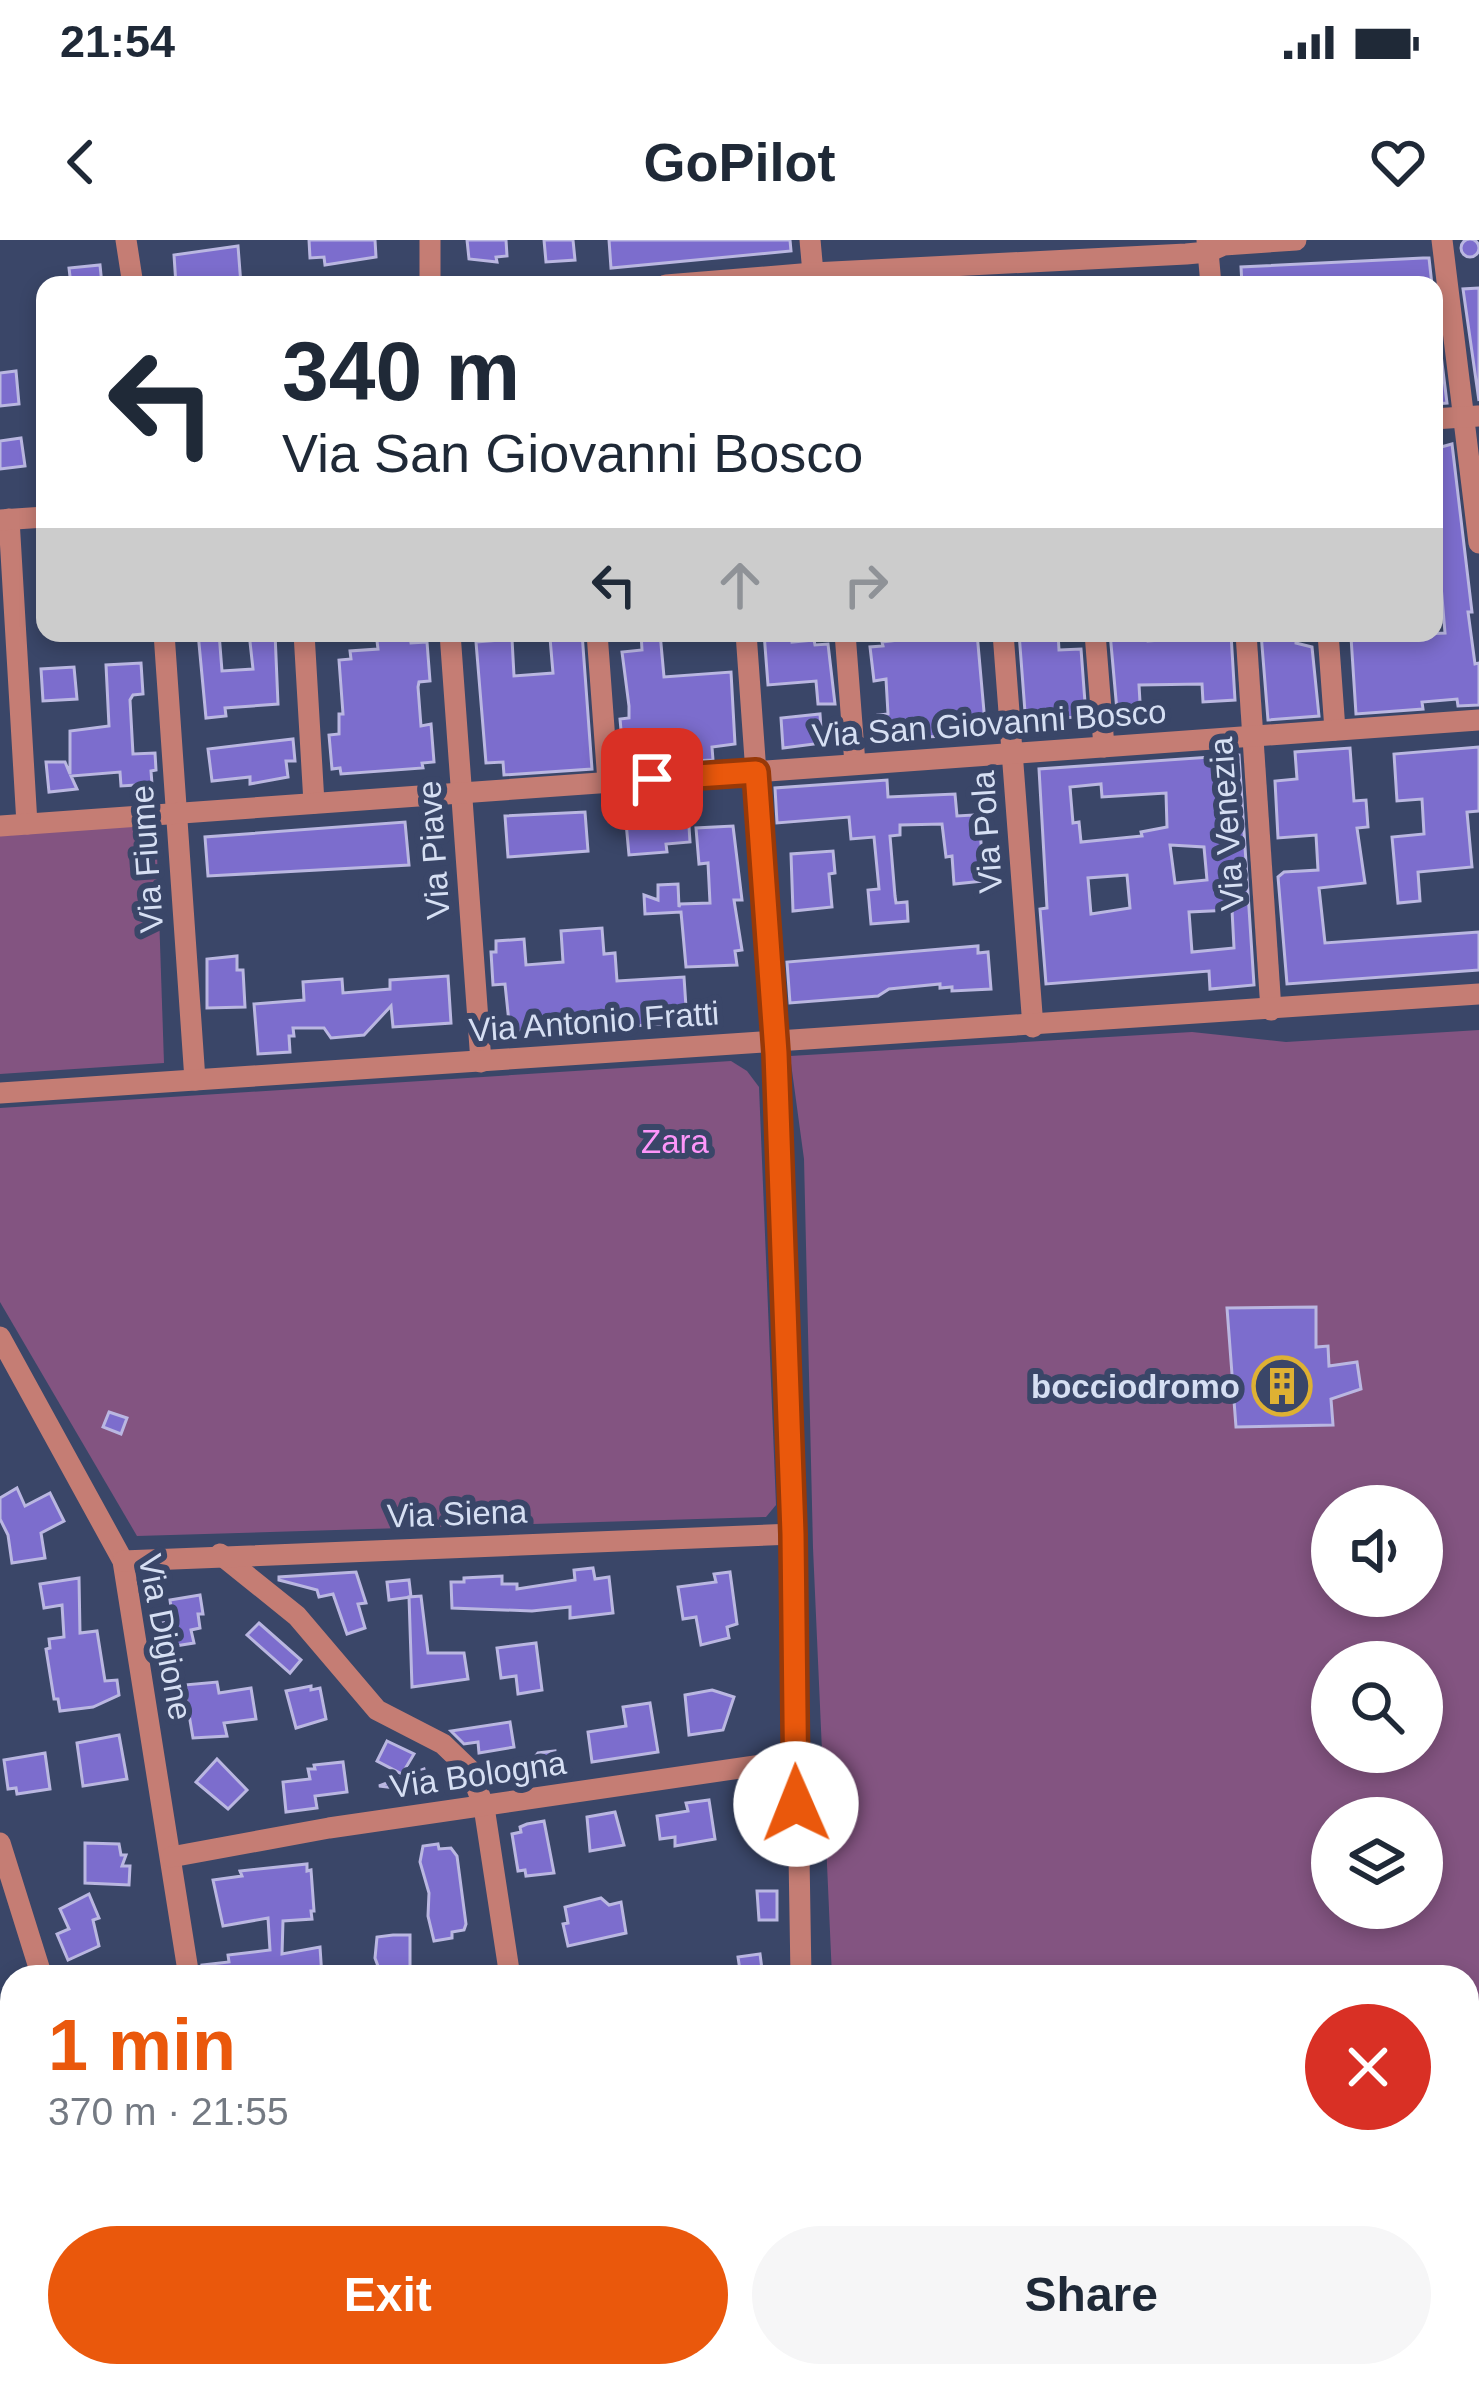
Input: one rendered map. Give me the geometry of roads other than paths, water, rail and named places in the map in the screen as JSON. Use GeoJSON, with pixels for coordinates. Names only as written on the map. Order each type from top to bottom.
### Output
{"type":"FeatureCollection","features":[{"type":"Feature","properties":{"kind":"street"},"geometry":{"type":"LineString","coordinates":[[126,240],[132,276]]}},
{"type":"Feature","properties":{"kind":"street"},"geometry":{"type":"LineString","coordinates":[[430,240],[430,276]]}},
{"type":"Feature","properties":{"kind":"street"},"geometry":{"type":"LineString","coordinates":[[810,240],[813,273]]}},
{"type":"Feature","properties":{"kind":"street"},"geometry":{"type":"LineString","coordinates":[[776,276],[1296,240]]}},
{"type":"Feature","properties":{"kind":"street"},"geometry":{"type":"LineString","coordinates":[[1442,240],[1472,417],[1479,543]]}},
{"type":"Feature","properties":{"kind":"street"},"geometry":{"type":"LineString","coordinates":[[1208,246],[1210,276]]}},
{"type":"Feature","properties":{"kind":"street"},"geometry":{"type":"LineString","coordinates":[[27,824],[4,519],[36,517]]}},
{"type":"Feature","properties":{"kind":"street","name":"Via Fiume"},"geometry":{"type":"LineString","coordinates":[[165,642],[195,1080]]}},
{"type":"Feature","properties":{"kind":"street"},"geometry":{"type":"LineString","coordinates":[[305,642],[314,803]]}},
{"type":"Feature","properties":{"kind":"street","name":"Via Piave"},"geometry":{"type":"LineString","coordinates":[[451,642],[481,1062]]}},
{"type":"Feature","properties":{"kind":"street"},"geometry":{"type":"LineString","coordinates":[[598,642],[608,782]]}},
{"type":"Feature","properties":{"kind":"street"},"geometry":{"type":"LineString","coordinates":[[747,642],[776,1042],[793,1534],[801,1965]]}},
{"type":"Feature","properties":{"kind":"street"},"geometry":{"type":"LineString","coordinates":[[846,642],[855,764]]}},
{"type":"Feature","properties":{"kind":"street","name":"Via Pola"},"geometry":{"type":"LineString","coordinates":[[1004,642],[1033,1027]]}},
{"type":"Feature","properties":{"kind":"street"},"geometry":{"type":"LineString","coordinates":[[1096,642],[1104,747]]}},
{"type":"Feature","properties":{"kind":"street","name":"Via Venezia"},"geometry":{"type":"LineString","coordinates":[[1247,642],[1271,1010]]}},
{"type":"Feature","properties":{"kind":"street"},"geometry":{"type":"LineString","coordinates":[[1329,642],[1335,730]]}},
{"type":"Feature","properties":{"kind":"street","name":"Via San Giovanni Bosco"},"geometry":{"type":"LineString","coordinates":[[0,826],[1479,720]]}},
{"type":"Feature","properties":{"kind":"street","name":"Via Antonio Fratti"},"geometry":{"type":"LineString","coordinates":[[0,1093],[1479,994]]}},
{"type":"Feature","properties":{"kind":"street","name":"Via Digione"},"geometry":{"type":"LineString","coordinates":[[0,1337],[123,1561],[187,1965]]}},
{"type":"Feature","properties":{"kind":"street","name":"Via Siena"},"geometry":{"type":"LineString","coordinates":[[123,1561],[793,1534]]}},
{"type":"Feature","properties":{"kind":"street"},"geometry":{"type":"LineString","coordinates":[[220,1555],[297,1616],[368,1702],[443,1744],[460,1759],[478,1786],[484,1807],[508,1965]]}},
{"type":"Feature","properties":{"kind":"street","name":"Via Bologna"},"geometry":{"type":"LineString","coordinates":[[171,1858],[329,1828],[795,1760]]}},
{"type":"Feature","properties":{"kind":"street"},"geometry":{"type":"LineString","coordinates":[[0,1844],[38,1965]]}},
{"type":"Feature","properties":{"kind":"place","name":"bocciodromo"},"geometry":{"type":"Point","coordinates":[1282,1386]}},
{"type":"Feature","properties":{"kind":"park label","name":"Zara"},"geometry":{"type":"Point","coordinates":[675,1141]}}]}
